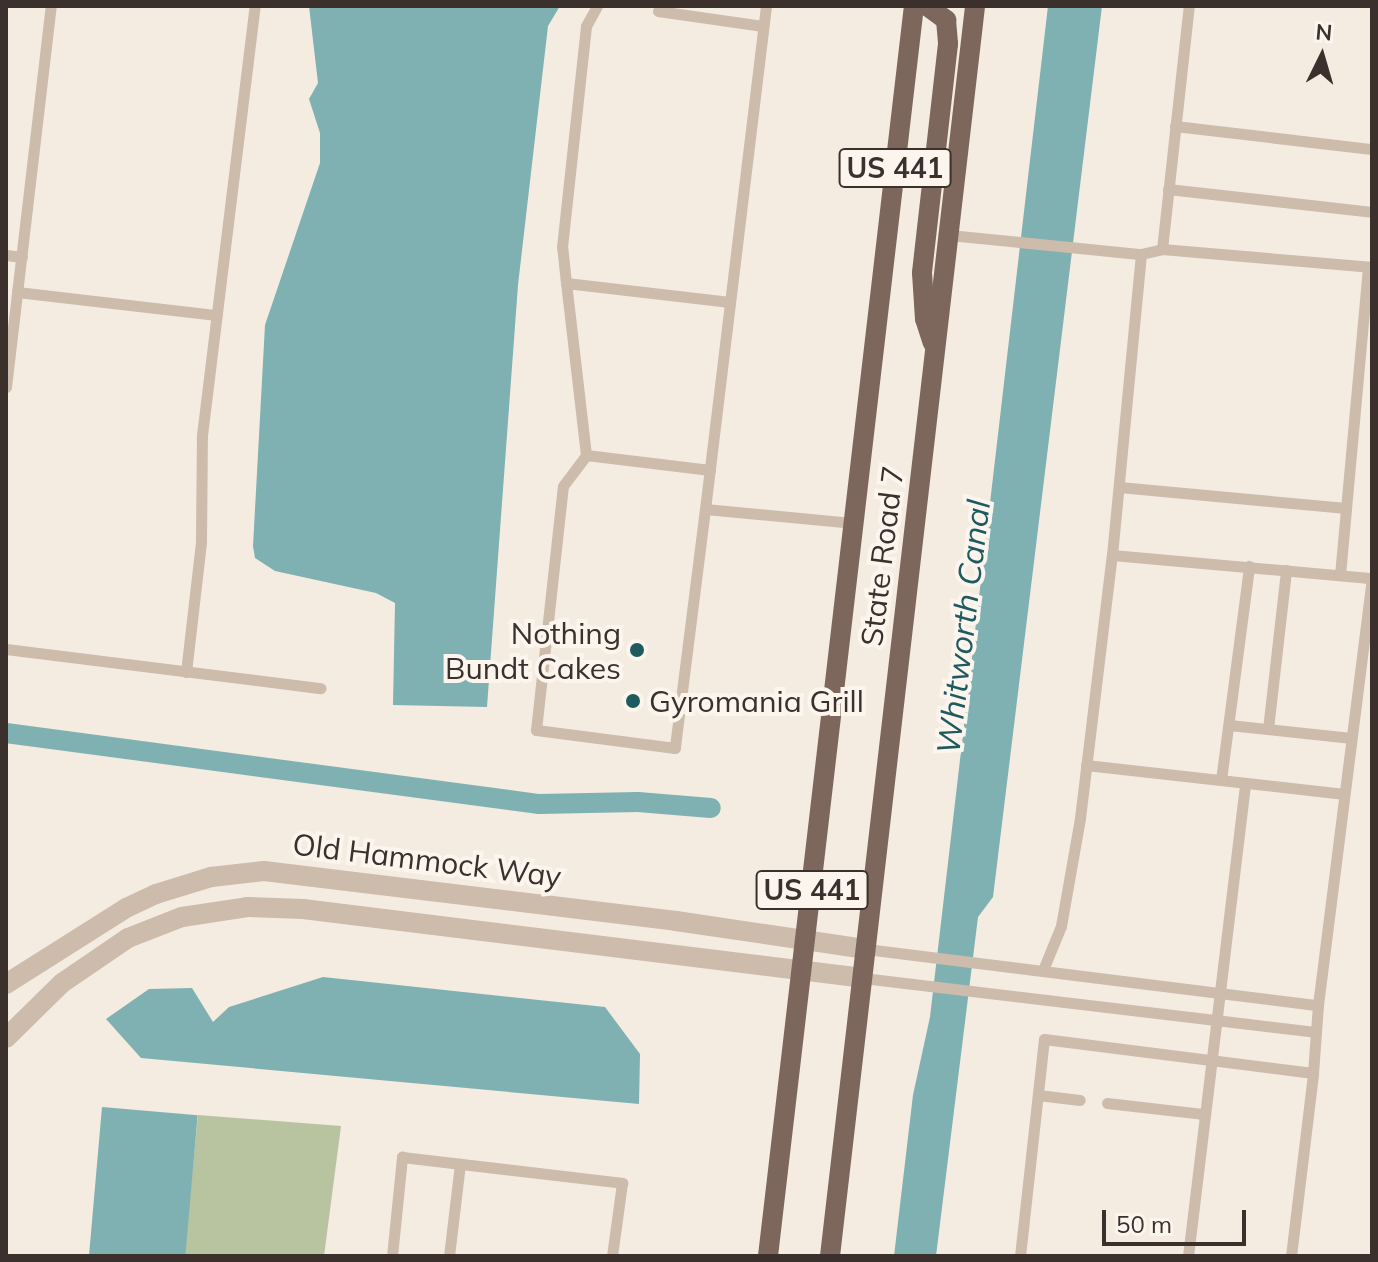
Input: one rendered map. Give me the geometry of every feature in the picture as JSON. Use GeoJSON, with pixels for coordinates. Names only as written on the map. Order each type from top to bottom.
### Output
{"type":"FeatureCollection","features":[{"type":"Feature","properties":{"kind":"main road","name":"State Road 7"},"geometry":{"type":"LineString","coordinates":[[768,1256],[914,6]]}},
{"type":"Feature","properties":{"kind":"main road"},"geometry":{"type":"LineString","coordinates":[[927,6],[946,20],[948,44],[922,273],[925,319],[936,351]]}},
{"type":"Feature","properties":{"kind":"main road","name":"State Road 7"},"geometry":{"type":"LineString","coordinates":[[830,1256],[975,6]]}},
{"type":"Feature","properties":{"kind":"street","name":"Old Hammock Way"},"geometry":{"type":"LineString","coordinates":[[6,984],[126,908],[156,894],[211,877],[264,871],[676,921],[866,949]]}},
{"type":"Feature","properties":{"kind":"street"},"geometry":{"type":"LineString","coordinates":[[10,1035],[71,975],[128,938],[182,917],[247,907],[303,909],[863,978]]}},
{"type":"Feature","properties":{"kind":"lane"},"geometry":{"type":"LineString","coordinates":[[6,387],[10,325],[22,257],[51,6]]}},
{"type":"Feature","properties":{"kind":"lane"},"geometry":{"type":"LineString","coordinates":[[186,672],[201,542],[202,435],[255,6]]}},
{"type":"Feature","properties":{"kind":"lane"},"geometry":{"type":"LineString","coordinates":[[597,6],[586,26],[562,247],[586,455],[563,486],[536,730],[675,748],[766,6]]}},
{"type":"Feature","properties":{"kind":"lane"},"geometry":{"type":"LineString","coordinates":[[1162,249],[1189,6]]}},
{"type":"Feature","properties":{"kind":"lane"},"geometry":{"type":"LineString","coordinates":[[658,11],[763,26]]}},
{"type":"Feature","properties":{"kind":"lane"},"geometry":{"type":"LineString","coordinates":[[1175,126],[1372,149]]}},
{"type":"Feature","properties":{"kind":"lane"},"geometry":{"type":"LineString","coordinates":[[1168,189],[1372,212]]}},
{"type":"Feature","properties":{"kind":"lane"},"geometry":{"type":"LineString","coordinates":[[949,235],[1076,249],[1141,254],[1162,249],[1370,268],[1340,575]]}},
{"type":"Feature","properties":{"kind":"lane"},"geometry":{"type":"LineString","coordinates":[[1043,970],[1061,926],[1086,765],[1112,555],[1141,254]]}},
{"type":"Feature","properties":{"kind":"lane"},"geometry":{"type":"LineString","coordinates":[[6,255],[22,257]]}},
{"type":"Feature","properties":{"kind":"lane"},"geometry":{"type":"LineString","coordinates":[[566,283],[730,302]]}},
{"type":"Feature","properties":{"kind":"lane"},"geometry":{"type":"LineString","coordinates":[[17,292],[217,315]]}},
{"type":"Feature","properties":{"kind":"lane"},"geometry":{"type":"LineString","coordinates":[[586,455],[710,470]]}},
{"type":"Feature","properties":{"kind":"lane"},"geometry":{"type":"LineString","coordinates":[[1119,487],[1346,508]]}},
{"type":"Feature","properties":{"kind":"lane"},"geometry":{"type":"LineString","coordinates":[[705,509],[854,523]]}},
{"type":"Feature","properties":{"kind":"lane"},"geometry":{"type":"LineString","coordinates":[[1112,555],[1372,578],[1368,648],[1351,738],[1291,1256]]}},
{"type":"Feature","properties":{"kind":"lane"},"geometry":{"type":"LineString","coordinates":[[1221,780],[1249,566]]}},
{"type":"Feature","properties":{"kind":"lane"},"geometry":{"type":"LineString","coordinates":[[1268,729],[1286,570]]}},
{"type":"Feature","properties":{"kind":"lane"},"geometry":{"type":"LineString","coordinates":[[6,649],[321,688]]}},
{"type":"Feature","properties":{"kind":"lane"},"geometry":{"type":"LineString","coordinates":[[1229,725],[1351,738]]}},
{"type":"Feature","properties":{"kind":"lane"},"geometry":{"type":"LineString","coordinates":[[1086,765],[1344,794]]}},
{"type":"Feature","properties":{"kind":"lane"},"geometry":{"type":"LineString","coordinates":[[1188,1256],[1245,783]]}},
{"type":"Feature","properties":{"kind":"lane"},"geometry":{"type":"LineString","coordinates":[[866,949],[1318,1005]]}},
{"type":"Feature","properties":{"kind":"lane"},"geometry":{"type":"LineString","coordinates":[[863,978],[1315,1032]]}},
{"type":"Feature","properties":{"kind":"lane"},"geometry":{"type":"LineString","coordinates":[[1020,1256],[1044,1039],[1313,1073]]}},
{"type":"Feature","properties":{"kind":"lane"},"geometry":{"type":"LineString","coordinates":[[1038,1095],[1080,1100]]}},
{"type":"Feature","properties":{"kind":"lane"},"geometry":{"type":"LineString","coordinates":[[1107,1103],[1204,1114]]}},
{"type":"Feature","properties":{"kind":"lane"},"geometry":{"type":"LineString","coordinates":[[392,1256],[402,1157],[622,1183],[612,1256]]}},
{"type":"Feature","properties":{"kind":"lane"},"geometry":{"type":"LineString","coordinates":[[449,1256],[460,1164]]}},
{"type":"Feature","properties":{"kind":"green space"},"geometry":{"type":"Polygon","coordinates":[[[198,1115],[341,1126],[324,1256],[184,1256],[198,1115]]]}},
{"type":"Feature","properties":{"kind":"water"},"geometry":{"type":"Polygon","coordinates":[[[309,6],[560,6],[548,26],[518,285],[487,707],[393,705],[395,603],[376,593],[275,571],[255,558],[253,546],[265,325],[320,163],[320,133],[309,99],[318,83],[309,6]]]}},
{"type":"Feature","properties":{"kind":"water"},"geometry":{"type":"Polygon","coordinates":[[[1048,6],[1102,6],[993,897],[978,917],[936,1256],[894,1256],[913,1095],[930,1017],[1048,6]]]}},
{"type":"Feature","properties":{"kind":"water"},"geometry":{"type":"Polygon","coordinates":[[[323,977],[605,1007],[640,1054],[639,1104],[141,1058],[106,1019],[149,989],[192,988],[213,1022],[229,1007],[323,977]]]}},
{"type":"Feature","properties":{"kind":"water"},"geometry":{"type":"Polygon","coordinates":[[[102,1107],[198,1115],[185,1256],[89,1255],[102,1107]]]}},
{"type":"Feature","properties":{"kind":"waterway"},"geometry":{"type":"LineString","coordinates":[[6,733],[539,804],[638,802],[711,808]]}},
{"type":"Feature","properties":{"kind":"place","name":"Nothing Bundt Cakes"},"geometry":{"type":"Point","coordinates":[637,650]}},
{"type":"Feature","properties":{"kind":"place","name":"Gyromania Grill"},"geometry":{"type":"Point","coordinates":[633,701]}},
{"type":"Feature","properties":{"kind":"water label","name":"Whitworth Canal"},"geometry":{"type":"Point","coordinates":[963,627]}}]}
